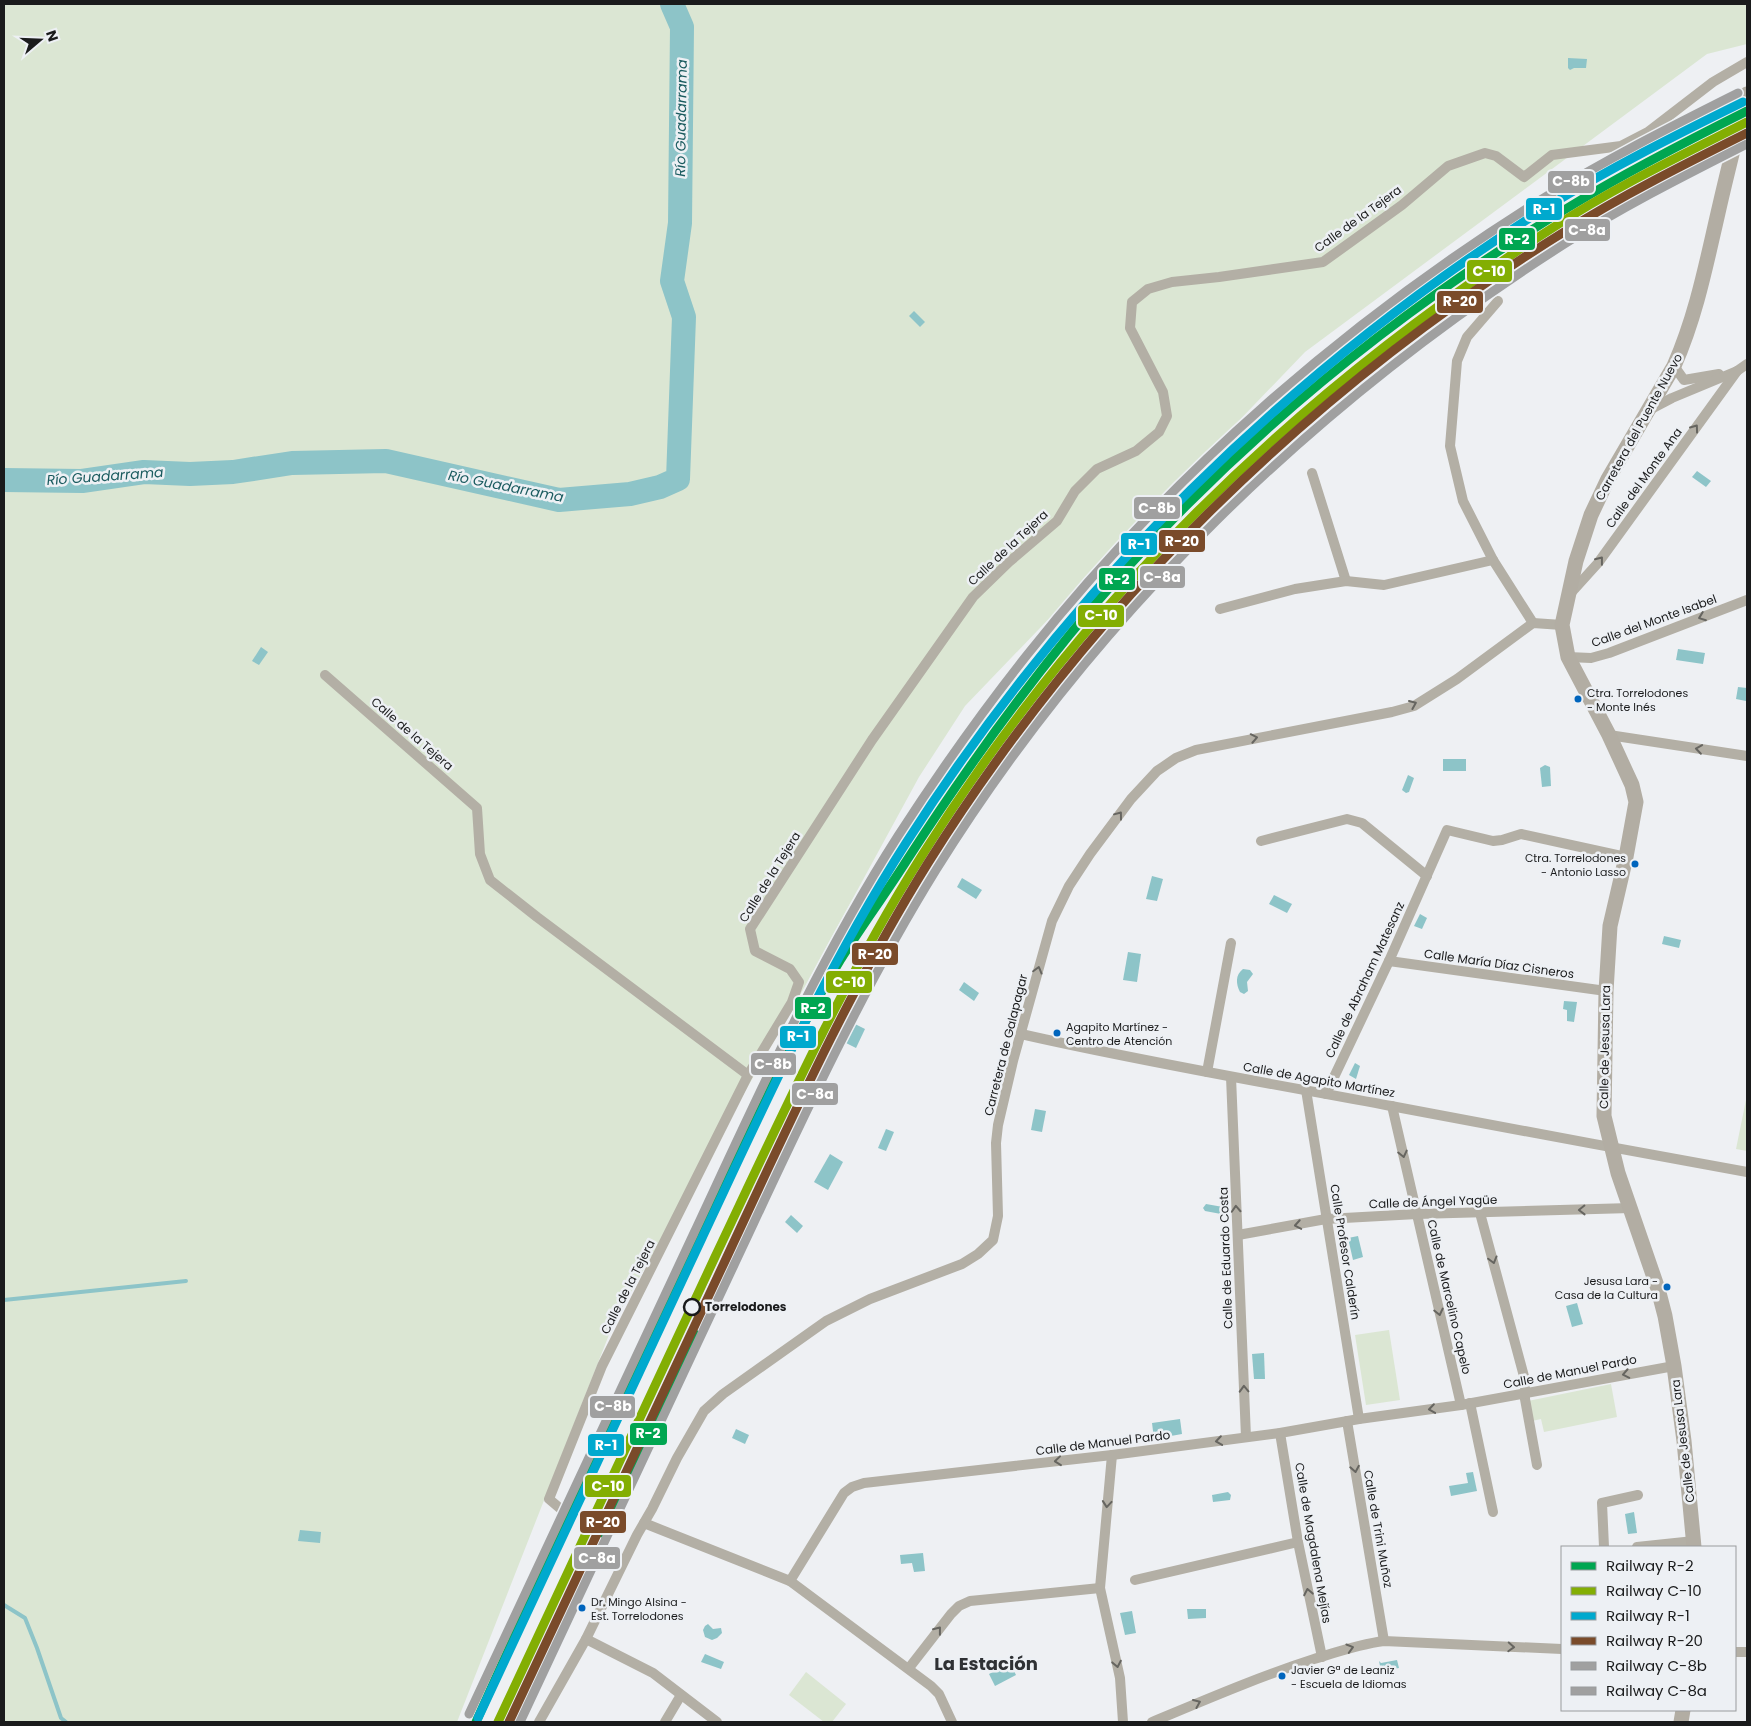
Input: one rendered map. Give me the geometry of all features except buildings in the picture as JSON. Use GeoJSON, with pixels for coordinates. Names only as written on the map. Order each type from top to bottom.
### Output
{"type":"FeatureCollection","features":[{"type":"Feature","properties":{"kind":"main road","name":"Carretera del Puente Nuevo"},"geometry":{"type":"LineString","coordinates":[[1632,785],[1568,657],[1562,625],[1576,561],[1591,515],[1608,479],[1674,366],[1698,302],[1747,94]]}},
{"type":"Feature","properties":{"kind":"main road","name":"Calle de Jesusa Lara"},"geometry":{"type":"LineString","coordinates":[[1632,785],[1636,802],[1610,926],[1606,991],[1604,1116],[1618,1173],[1658,1289],[1665,1316],[1684,1441],[1694,1544]]}},
{"type":"Feature","properties":{"kind":"street","name":"Calle de la Tejera"},"geometry":{"type":"LineString","coordinates":[[562,1510],[549,1500],[602,1366],[748,1075],[792,1002],[799,982],[790,969],[755,951],[750,929],[872,740],[974,597],[1009,562],[1057,521],[1075,491],[1097,470],[1136,451],[1159,432],[1167,416],[1163,392],[1130,328],[1132,302],[1148,288],[1172,282],[1322,262],[1402,205],[1448,166],[1485,153],[1496,156],[1524,177],[1552,155],[1621,146],[1648,132],[1713,82],[1747,62]]}},
{"type":"Feature","properties":{"kind":"street"},"geometry":{"type":"LineString","coordinates":[[1498,301],[1467,337],[1458,361],[1450,446],[1463,501],[1493,560],[1533,623],[1562,625]]}},
{"type":"Feature","properties":{"kind":"street","name":"Calle del Monte Ana"},"geometry":{"type":"LineString","coordinates":[[1647,411],[1672,398],[1737,371],[1747,364]]}},
{"type":"Feature","properties":{"kind":"street","name":"Calle del Monte Ana"},"geometry":{"type":"LineString","coordinates":[[1674,366],[1684,380],[1737,371]]}},
{"type":"Feature","properties":{"kind":"street","name":"Calle del Monte Ana"},"geometry":{"type":"LineString","coordinates":[[1567,596],[1598,563],[1737,371]]}},
{"type":"Feature","properties":{"kind":"street"},"geometry":{"type":"LineString","coordinates":[[1312,473],[1346,581]]}},
{"type":"Feature","properties":{"kind":"street"},"geometry":{"type":"LineString","coordinates":[[1220,609],[1295,589],[1346,581],[1384,585],[1493,560]]}},
{"type":"Feature","properties":{"kind":"street","name":"Calle del Monte Isabel"},"geometry":{"type":"LineString","coordinates":[[1568,657],[1591,658],[1609,653],[1747,600]]}},
{"type":"Feature","properties":{"kind":"street","name":"Carretera de Galapagar"},"geometry":{"type":"LineString","coordinates":[[539,1722],[586,1639],[677,1458],[704,1411],[723,1394],[826,1321],[870,1299],[962,1264],[978,1254],[993,1240],[998,1216],[996,1142],[998,1125],[1005,1090],[1052,921],[1068,886],[1131,799],[1157,771],[1176,758],[1196,750],[1392,712],[1414,706],[1458,679],[1533,623]]}},
{"type":"Feature","properties":{"kind":"street","name":"Calle de la Tejera"},"geometry":{"type":"LineString","coordinates":[[325,675],[477,808],[480,854],[490,880],[748,1075]]}},
{"type":"Feature","properties":{"kind":"street"},"geometry":{"type":"LineString","coordinates":[[1608,735],[1747,756]]}},
{"type":"Feature","properties":{"kind":"street"},"geometry":{"type":"LineString","coordinates":[[1261,841],[1347,819],[1362,823],[1427,876]]}},
{"type":"Feature","properties":{"kind":"street","name":"Calle de Abraham Matesanz"},"geometry":{"type":"LineString","coordinates":[[1326,1094],[1389,961],[1447,830],[1493,841],[1521,834],[1626,857]]}},
{"type":"Feature","properties":{"kind":"street"},"geometry":{"type":"LineString","coordinates":[[1207,1072],[1231,943]]}},
{"type":"Feature","properties":{"kind":"street","name":"Calle María Díaz Cisneros"},"geometry":{"type":"LineString","coordinates":[[1389,961],[1606,991]]}},
{"type":"Feature","properties":{"kind":"street","name":"Calle de Agapito Martínez"},"geometry":{"type":"LineString","coordinates":[[1021,1034],[1230,1077],[1392,1106],[1612,1149],[1747,1172]]}},
{"type":"Feature","properties":{"kind":"street","name":"Calle de Eduardo Costa"},"geometry":{"type":"LineString","coordinates":[[1230,1077],[1246,1437]]}},
{"type":"Feature","properties":{"kind":"street","name":"Calle Profesor Calderín"},"geometry":{"type":"LineString","coordinates":[[1306,1090],[1359,1418]]}},
{"type":"Feature","properties":{"kind":"street","name":"Calle de Marcelino Capelo"},"geometry":{"type":"LineString","coordinates":[[1392,1106],[1465,1404]]}},
{"type":"Feature","properties":{"kind":"street","name":"Calle de Ángel Yagüe"},"geometry":{"type":"LineString","coordinates":[[1238,1235],[1326,1219],[1417,1214],[1631,1208]]}},
{"type":"Feature","properties":{"kind":"street"},"geometry":{"type":"LineString","coordinates":[[1480,1213],[1525,1380],[1537,1465]]}},
{"type":"Feature","properties":{"kind":"street","name":"Calle de Manuel Pardo"},"geometry":{"type":"LineString","coordinates":[[790,1582],[844,1493],[852,1487],[864,1483],[1112,1455],[1280,1433],[1359,1418],[1526,1394],[1674,1366]]}},
{"type":"Feature","properties":{"kind":"street"},"geometry":{"type":"LineString","coordinates":[[1465,1404],[1493,1512]]}},
{"type":"Feature","properties":{"kind":"street","name":"Calle de Trini Muñoz"},"geometry":{"type":"LineString","coordinates":[[1347,1421],[1384,1641]]}},
{"type":"Feature","properties":{"kind":"street","name":"Calle de Magdalena Mejías"},"geometry":{"type":"LineString","coordinates":[[1280,1433],[1298,1542],[1322,1657]]}},
{"type":"Feature","properties":{"kind":"street"},"geometry":{"type":"LineString","coordinates":[[1112,1455],[1100,1588],[1120,1678],[1123,1722]]}},
{"type":"Feature","properties":{"kind":"street"},"geometry":{"type":"LineString","coordinates":[[1604,1546],[1602,1503],[1638,1495]]}},
{"type":"Feature","properties":{"kind":"street"},"geometry":{"type":"LineString","coordinates":[[644,1524],[790,1582],[931,1686],[939,1694],[952,1722]]}},
{"type":"Feature","properties":{"kind":"street"},"geometry":{"type":"LineString","coordinates":[[1135,1580],[1298,1542]]}},
{"type":"Feature","properties":{"kind":"street","name":"Calle de Jesusa Lara"},"geometry":{"type":"LineString","coordinates":[[1656,1546],[1694,1544]]}},
{"type":"Feature","properties":{"kind":"street"},"geometry":{"type":"LineString","coordinates":[[909,1668],[959,1606],[970,1602],[1100,1588]]}},
{"type":"Feature","properties":{"kind":"street"},"geometry":{"type":"LineString","coordinates":[[586,1639],[653,1673],[716,1722]]}},
{"type":"Feature","properties":{"kind":"street"},"geometry":{"type":"LineString","coordinates":[[1152,1722],[1241,1685],[1365,1644],[1384,1641],[1561,1649]]}},
{"type":"Feature","properties":{"kind":"street"},"geometry":{"type":"LineString","coordinates":[[665,1722],[681,1695]]}},
{"type":"Feature","properties":{"kind":"green space"},"geometry":{"type":"Polygon","coordinates":[[[4,4],[1747,4],[1747,44],[1707,54],[1305,352],[965,706],[919,777],[804,988],[614,1322],[457,1722],[4,1722],[4,4]]]}},
{"type":"Feature","properties":{"kind":"green space"},"geometry":{"type":"Polygon","coordinates":[[[1747,1095],[1747,1151],[1736,1149],[1747,1095]]]}},
{"type":"Feature","properties":{"kind":"green space"},"geometry":{"type":"Polygon","coordinates":[[[1389,1330],[1400,1400],[1366,1405],[1355,1335],[1389,1330]]]}},
{"type":"Feature","properties":{"kind":"green space"},"geometry":{"type":"Polygon","coordinates":[[[1611,1384],[1617,1417],[1544,1432],[1541,1419],[1532,1421],[1528,1401],[1611,1384]]]}},
{"type":"Feature","properties":{"kind":"green space"},"geometry":{"type":"Polygon","coordinates":[[[806,1672],[846,1704],[832,1722],[824,1722],[789,1695],[806,1672]]]}},
{"type":"Feature","properties":{"kind":"water"},"geometry":{"type":"Polygon","coordinates":[[[1568,58],[1587,59],[1586,68],[1570,70],[1568,68],[1568,58]]]}},
{"type":"Feature","properties":{"kind":"water"},"geometry":{"type":"Polygon","coordinates":[[[914,311],[925,322],[920,327],[909,316],[914,311]]]}},
{"type":"Feature","properties":{"kind":"water"},"geometry":{"type":"Polygon","coordinates":[[[1697,471],[1711,481],[1706,487],[1692,477],[1697,471]]]}},
{"type":"Feature","properties":{"kind":"water"},"geometry":{"type":"Polygon","coordinates":[[[261,647],[268,652],[259,665],[252,661],[261,647]]]}},
{"type":"Feature","properties":{"kind":"water"},"geometry":{"type":"Polygon","coordinates":[[[1678,649],[1705,653],[1703,664],[1676,660],[1678,649]]]}},
{"type":"Feature","properties":{"kind":"water"},"geometry":{"type":"Polygon","coordinates":[[[1738,687],[1747,688],[1747,709],[1746,701],[1736,699],[1738,687]]]}},
{"type":"Feature","properties":{"kind":"water"},"geometry":{"type":"Polygon","coordinates":[[[1443,759],[1466,759],[1466,771],[1443,771],[1443,759]]]}},
{"type":"Feature","properties":{"kind":"water"},"geometry":{"type":"Polygon","coordinates":[[[1545,765],[1550,767],[1551,786],[1542,787],[1540,768],[1545,765]]]}},
{"type":"Feature","properties":{"kind":"water"},"geometry":{"type":"Polygon","coordinates":[[[1408,775],[1414,778],[1409,792],[1406,793],[1402,790],[1408,775]]]}},
{"type":"Feature","properties":{"kind":"water"},"geometry":{"type":"Polygon","coordinates":[[[1152,876],[1163,879],[1157,901],[1146,899],[1152,876]]]}},
{"type":"Feature","properties":{"kind":"water"},"geometry":{"type":"Polygon","coordinates":[[[962,878],[982,890],[976,899],[957,887],[962,878]]]}},
{"type":"Feature","properties":{"kind":"water"},"geometry":{"type":"Polygon","coordinates":[[[1274,895],[1292,904],[1287,913],[1269,904],[1274,895]]]}},
{"type":"Feature","properties":{"kind":"water"},"geometry":{"type":"Polygon","coordinates":[[[1420,914],[1427,918],[1422,929],[1414,926],[1420,914]]]}},
{"type":"Feature","properties":{"kind":"water"},"geometry":{"type":"Polygon","coordinates":[[[1664,936],[1681,940],[1679,948],[1662,944],[1664,936]]]}},
{"type":"Feature","properties":{"kind":"water"},"geometry":{"type":"Polygon","coordinates":[[[1128,952],[1141,954],[1137,982],[1123,980],[1128,952]]]}},
{"type":"Feature","properties":{"kind":"water"},"geometry":{"type":"Polygon","coordinates":[[[1243,969],[1250,970],[1253,974],[1247,982],[1248,991],[1244,994],[1240,992],[1237,983],[1237,977],[1243,969]]]}},
{"type":"Feature","properties":{"kind":"water"},"geometry":{"type":"Polygon","coordinates":[[[964,982],[979,993],[974,1001],[959,990],[964,982]]]}},
{"type":"Feature","properties":{"kind":"water"},"geometry":{"type":"Polygon","coordinates":[[[1564,1001],[1577,1002],[1574,1022],[1567,1021],[1567,1010],[1563,1009],[1564,1001]]]}},
{"type":"Feature","properties":{"kind":"water"},"geometry":{"type":"Polygon","coordinates":[[[855,1024],[865,1029],[856,1048],[846,1043],[855,1024]]]}},
{"type":"Feature","properties":{"kind":"water"},"geometry":{"type":"Polygon","coordinates":[[[1355,1063],[1360,1066],[1356,1079],[1349,1075],[1355,1063]]]}},
{"type":"Feature","properties":{"kind":"water"},"geometry":{"type":"Polygon","coordinates":[[[1035,1109],[1046,1111],[1042,1132],[1031,1130],[1035,1109]]]}},
{"type":"Feature","properties":{"kind":"water"},"geometry":{"type":"Polygon","coordinates":[[[886,1129],[894,1132],[886,1151],[878,1148],[886,1129]]]}},
{"type":"Feature","properties":{"kind":"water"},"geometry":{"type":"Polygon","coordinates":[[[830,1154],[843,1162],[828,1190],[814,1182],[830,1154]]]}},
{"type":"Feature","properties":{"kind":"water"},"geometry":{"type":"Polygon","coordinates":[[[1206,1204],[1223,1207],[1221,1214],[1205,1211],[1203,1208],[1206,1204]]]}},
{"type":"Feature","properties":{"kind":"water"},"geometry":{"type":"Polygon","coordinates":[[[791,1215],[803,1226],[797,1233],[785,1222],[791,1215]]]}},
{"type":"Feature","properties":{"kind":"water"},"geometry":{"type":"Polygon","coordinates":[[[1358,1236],[1363,1257],[1353,1260],[1348,1238],[1358,1236]]]}},
{"type":"Feature","properties":{"kind":"water"},"geometry":{"type":"Polygon","coordinates":[[[1577,1303],[1583,1324],[1572,1327],[1566,1306],[1577,1303]]]}},
{"type":"Feature","properties":{"kind":"water"},"geometry":{"type":"Polygon","coordinates":[[[1264,1353],[1265,1379],[1254,1379],[1252,1354],[1264,1353]]]}},
{"type":"Feature","properties":{"kind":"water"},"geometry":{"type":"Polygon","coordinates":[[[1180,1419],[1182,1434],[1154,1439],[1152,1423],[1180,1419]]]}},
{"type":"Feature","properties":{"kind":"water"},"geometry":{"type":"Polygon","coordinates":[[[736,1429],[749,1435],[745,1444],[732,1438],[736,1429]]]}},
{"type":"Feature","properties":{"kind":"water"},"geometry":{"type":"Polygon","coordinates":[[[1473,1472],[1477,1491],[1451,1496],[1449,1486],[1468,1483],[1466,1473],[1473,1472]]]}},
{"type":"Feature","properties":{"kind":"water"},"geometry":{"type":"Polygon","coordinates":[[[1228,1492],[1231,1495],[1230,1500],[1213,1502],[1212,1495],[1228,1492]]]}},
{"type":"Feature","properties":{"kind":"water"},"geometry":{"type":"Polygon","coordinates":[[[1634,1512],[1637,1533],[1628,1534],[1625,1514],[1634,1512]]]}},
{"type":"Feature","properties":{"kind":"water"},"geometry":{"type":"Polygon","coordinates":[[[300,1530],[321,1532],[320,1543],[298,1541],[300,1530]]]}},
{"type":"Feature","properties":{"kind":"water"},"geometry":{"type":"Polygon","coordinates":[[[923,1553],[925,1571],[914,1572],[912,1563],[901,1564],[900,1555],[923,1553]]]}},
{"type":"Feature","properties":{"kind":"water"},"geometry":{"type":"Polygon","coordinates":[[[1187,1609],[1206,1609],[1206,1618],[1188,1619],[1187,1609]]]}},
{"type":"Feature","properties":{"kind":"water"},"geometry":{"type":"Polygon","coordinates":[[[1132,1611],[1136,1633],[1125,1635],[1120,1613],[1132,1611]]]}},
{"type":"Feature","properties":{"kind":"water"},"geometry":{"type":"Polygon","coordinates":[[[708,1624],[713,1629],[721,1628],[722,1633],[717,1638],[712,1640],[705,1637],[703,1630],[708,1624]]]}},
{"type":"Feature","properties":{"kind":"water"},"geometry":{"type":"Polygon","coordinates":[[[705,1654],[724,1662],[721,1669],[701,1662],[705,1654]]]}},
{"type":"Feature","properties":{"kind":"water"},"geometry":{"type":"Polygon","coordinates":[[[1397,1660],[1399,1668],[1381,1671],[1379,1661],[1381,1663],[1397,1660]]]}},
{"type":"Feature","properties":{"kind":"water"},"geometry":{"type":"Polygon","coordinates":[[[1010,1663],[1016,1675],[995,1686],[989,1674],[1010,1663]]]}},
{"type":"Feature","properties":{"kind":"waterway","name":"Río Guadarrama"},"geometry":{"type":"LineString","coordinates":[[4,480],[82,481],[144,472],[190,474],[233,472],[292,463],[386,461],[559,500],[630,494],[660,487],[678,479],[684,317],[672,281],[680,223],[682,27],[672,4]]}},
{"type":"Feature","properties":{"kind":"waterway"},"geometry":{"type":"LineString","coordinates":[[4,1300],[186,1281]]}},
{"type":"Feature","properties":{"kind":"waterway"},"geometry":{"type":"LineString","coordinates":[[4,1605],[25,1618],[61,1718],[66,1722]]}},
{"type":"Feature","properties":{"kind":"rail line","name":"C-8b"},"geometry":{"type":"LineString","coordinates":[[469,1714],[741,1132],[815,981],[869,883],[898,836],[960,744],[1027,655],[1082,589],[1141,525],[1265,405],[1332,349],[1400,296],[1470,246],[1542,199],[1614,157],[1738,93]]}},
{"type":"Feature","properties":{"kind":"rail line","name":"R-1"},"geometry":{"type":"LineString","coordinates":[[478,1718],[749,1137],[823,988],[877,890],[906,843],[970,749],[1039,658],[1113,572],[1191,490],[1274,412],[1361,339],[1452,271],[1547,207],[1619,165],[1743,102]]}},
{"type":"Feature","properties":{"kind":"rail line","name":"R-2"},"geometry":{"type":"LineString","coordinates":[[476,1722],[605,1435],[800,1031],[841,959],[932,822],[1010,710],[1038,674],[1096,603],[1176,516],[1227,466],[1336,370],[1394,325],[1512,242],[1616,179],[1747,111]]}},
{"type":"Feature","properties":{"kind":"rail line","name":"C-10"},"geometry":{"type":"LineString","coordinates":[[498,1722],[763,1155],[812,1054],[864,954],[921,857],[984,763],[1052,673],[1125,588],[1202,507],[1284,430],[1370,358],[1460,291],[1577,212],[1649,172],[1747,122]]}},
{"type":"Feature","properties":{"kind":"rail line","name":"R-20"},"geometry":{"type":"LineString","coordinates":[[509,1722],[772,1160],[846,1009],[899,911],[928,863],[991,769],[1059,679],[1132,593],[1210,511],[1293,434],[1380,361],[1470,294],[1586,218],[1677,168],[1747,133]]}},
{"type":"Feature","properties":{"kind":"rail line","name":"C-8a"},"geometry":{"type":"LineString","coordinates":[[520,1722],[781,1164],[854,1015],[936,870],[998,777],[1066,687],[1138,602],[1216,521],[1298,445],[1383,373],[1473,305],[1588,229],[1678,179],[1747,144]]}},
{"type":"Feature","properties":{"kind":"rail line","name":"R-2"},"geometry":{"type":"LineString","coordinates":[[602,1533],[695,1334]]}},
{"type":"Feature","properties":{"kind":"place","name":"Ctra. Torrelodones - Monte Inés"},"geometry":{"type":"Point","coordinates":[1578,699]}},
{"type":"Feature","properties":{"kind":"place","name":"Ctra. Torrelodones - Antonio Lasso"},"geometry":{"type":"Point","coordinates":[1635,864]}},
{"type":"Feature","properties":{"kind":"place","name":"Agapito Martínez - Centro de Atención"},"geometry":{"type":"Point","coordinates":[1057,1033]}},
{"type":"Feature","properties":{"kind":"place","name":"Jesusa Lara - Casa de la Cultura"},"geometry":{"type":"Point","coordinates":[1667,1287]}},
{"type":"Feature","properties":{"kind":"place","name":"Torrelodones"},"geometry":{"type":"Point","coordinates":[692,1307]}},
{"type":"Feature","properties":{"kind":"place","name":"Dr. Mingo Alsina - Est. Torrelodones"},"geometry":{"type":"Point","coordinates":[582,1608]}},
{"type":"Feature","properties":{"kind":"place","name":"Javier Gª de Leaniz - Escuela de Idiomas"},"geometry":{"type":"Point","coordinates":[1282,1676]}},
{"type":"Feature","properties":{"kind":"district","name":"La Estación"},"geometry":{"type":"Point","coordinates":[986,1664]}}]}
